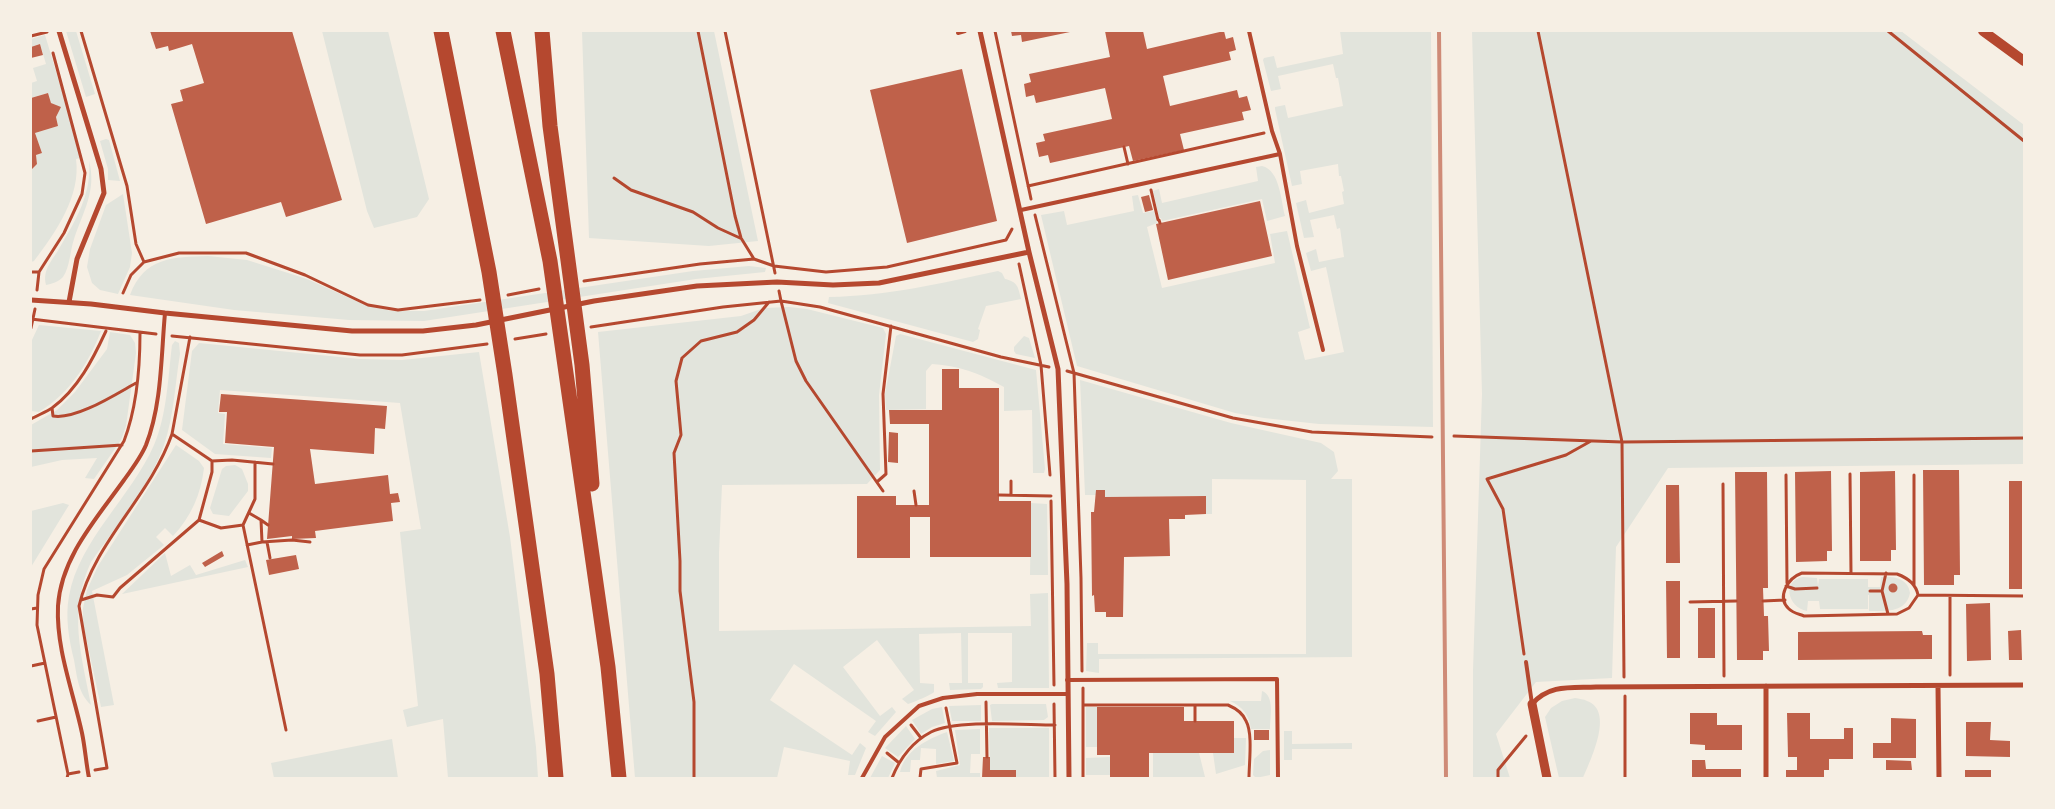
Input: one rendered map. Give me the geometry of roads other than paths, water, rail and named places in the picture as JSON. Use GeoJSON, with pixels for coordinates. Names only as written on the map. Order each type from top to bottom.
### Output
{"type":"FeatureCollection","features":[{"type":"Feature","properties":{"kind":"highway"},"geometry":{"type":"LineString","coordinates":[[437,31],[450,76]]}},
{"type":"Feature","properties":{"kind":"highway"},"geometry":{"type":"LineString","coordinates":[[441,31],[489,272],[505,375],[547,674],[556,778]]}},
{"type":"Feature","properties":{"kind":"highway"},"geometry":{"type":"LineString","coordinates":[[503,31],[550,261],[608,668]]}},
{"type":"Feature","properties":{"kind":"highway"},"geometry":{"type":"LineString","coordinates":[[542,31],[550,126],[582,365],[619,778]]}},
{"type":"Feature","properties":{"kind":"main road"},"geometry":{"type":"LineString","coordinates":[[1983,31],[2024,61]]}},
{"type":"Feature","properties":{"kind":"street"},"geometry":{"type":"LineString","coordinates":[[59,31],[101,169],[104,194],[77,259],[69,302]]}},
{"type":"Feature","properties":{"kind":"street"},"geometry":{"type":"LineString","coordinates":[[980,31],[1029,252],[1058,369],[1064,481],[1069,778]]}},
{"type":"Feature","properties":{"kind":"street"},"geometry":{"type":"LineString","coordinates":[[31,300],[69,302],[352,331],[423,331],[476,325],[594,301],[697,286],[777,282],[833,285],[879,282],[1029,252]]}},
{"type":"Feature","properties":{"kind":"street"},"geometry":{"type":"LineString","coordinates":[[1547,778],[1532,704],[1541,694],[1556,689],[2024,685]]}},
{"type":"Feature","properties":{"kind":"street"},"geometry":{"type":"LineString","coordinates":[[1766,686],[1766,778]]}},
{"type":"Feature","properties":{"kind":"street"},"geometry":{"type":"LineString","coordinates":[[1938,686],[1939,778]]}},
{"type":"Feature","properties":{"kind":"lane"},"geometry":{"type":"LineString","coordinates":[[958,33],[965,31]]}},
{"type":"Feature","properties":{"kind":"lane"},"geometry":{"type":"LineString","coordinates":[[1249,31],[1272,131],[1280,154],[1297,246],[1323,350]]}},
{"type":"Feature","properties":{"kind":"lane"},"geometry":{"type":"LineString","coordinates":[[1021,210],[1280,154]]}},
{"type":"Feature","properties":{"kind":"lane"},"geometry":{"type":"LineString","coordinates":[[89,778],[82,735],[59,639],[58,605],[65,570],[78,545],[146,446],[153,425],[158,393],[165,313]]}},
{"type":"Feature","properties":{"kind":"lane"},"geometry":{"type":"LineString","coordinates":[[1526,662],[1532,704]]}},
{"type":"Feature","properties":{"kind":"lane"},"geometry":{"type":"LineString","coordinates":[[1067,680],[1277,679],[1278,778]]}},
{"type":"Feature","properties":{"kind":"lane"},"geometry":{"type":"LineString","coordinates":[[862,778],[885,737],[920,706],[943,698],[986,694],[1068,694]]}},
{"type":"Feature","properties":{"kind":"railway"},"geometry":{"type":"LineString","coordinates":[[1439,31],[1446,778]]}}]}
